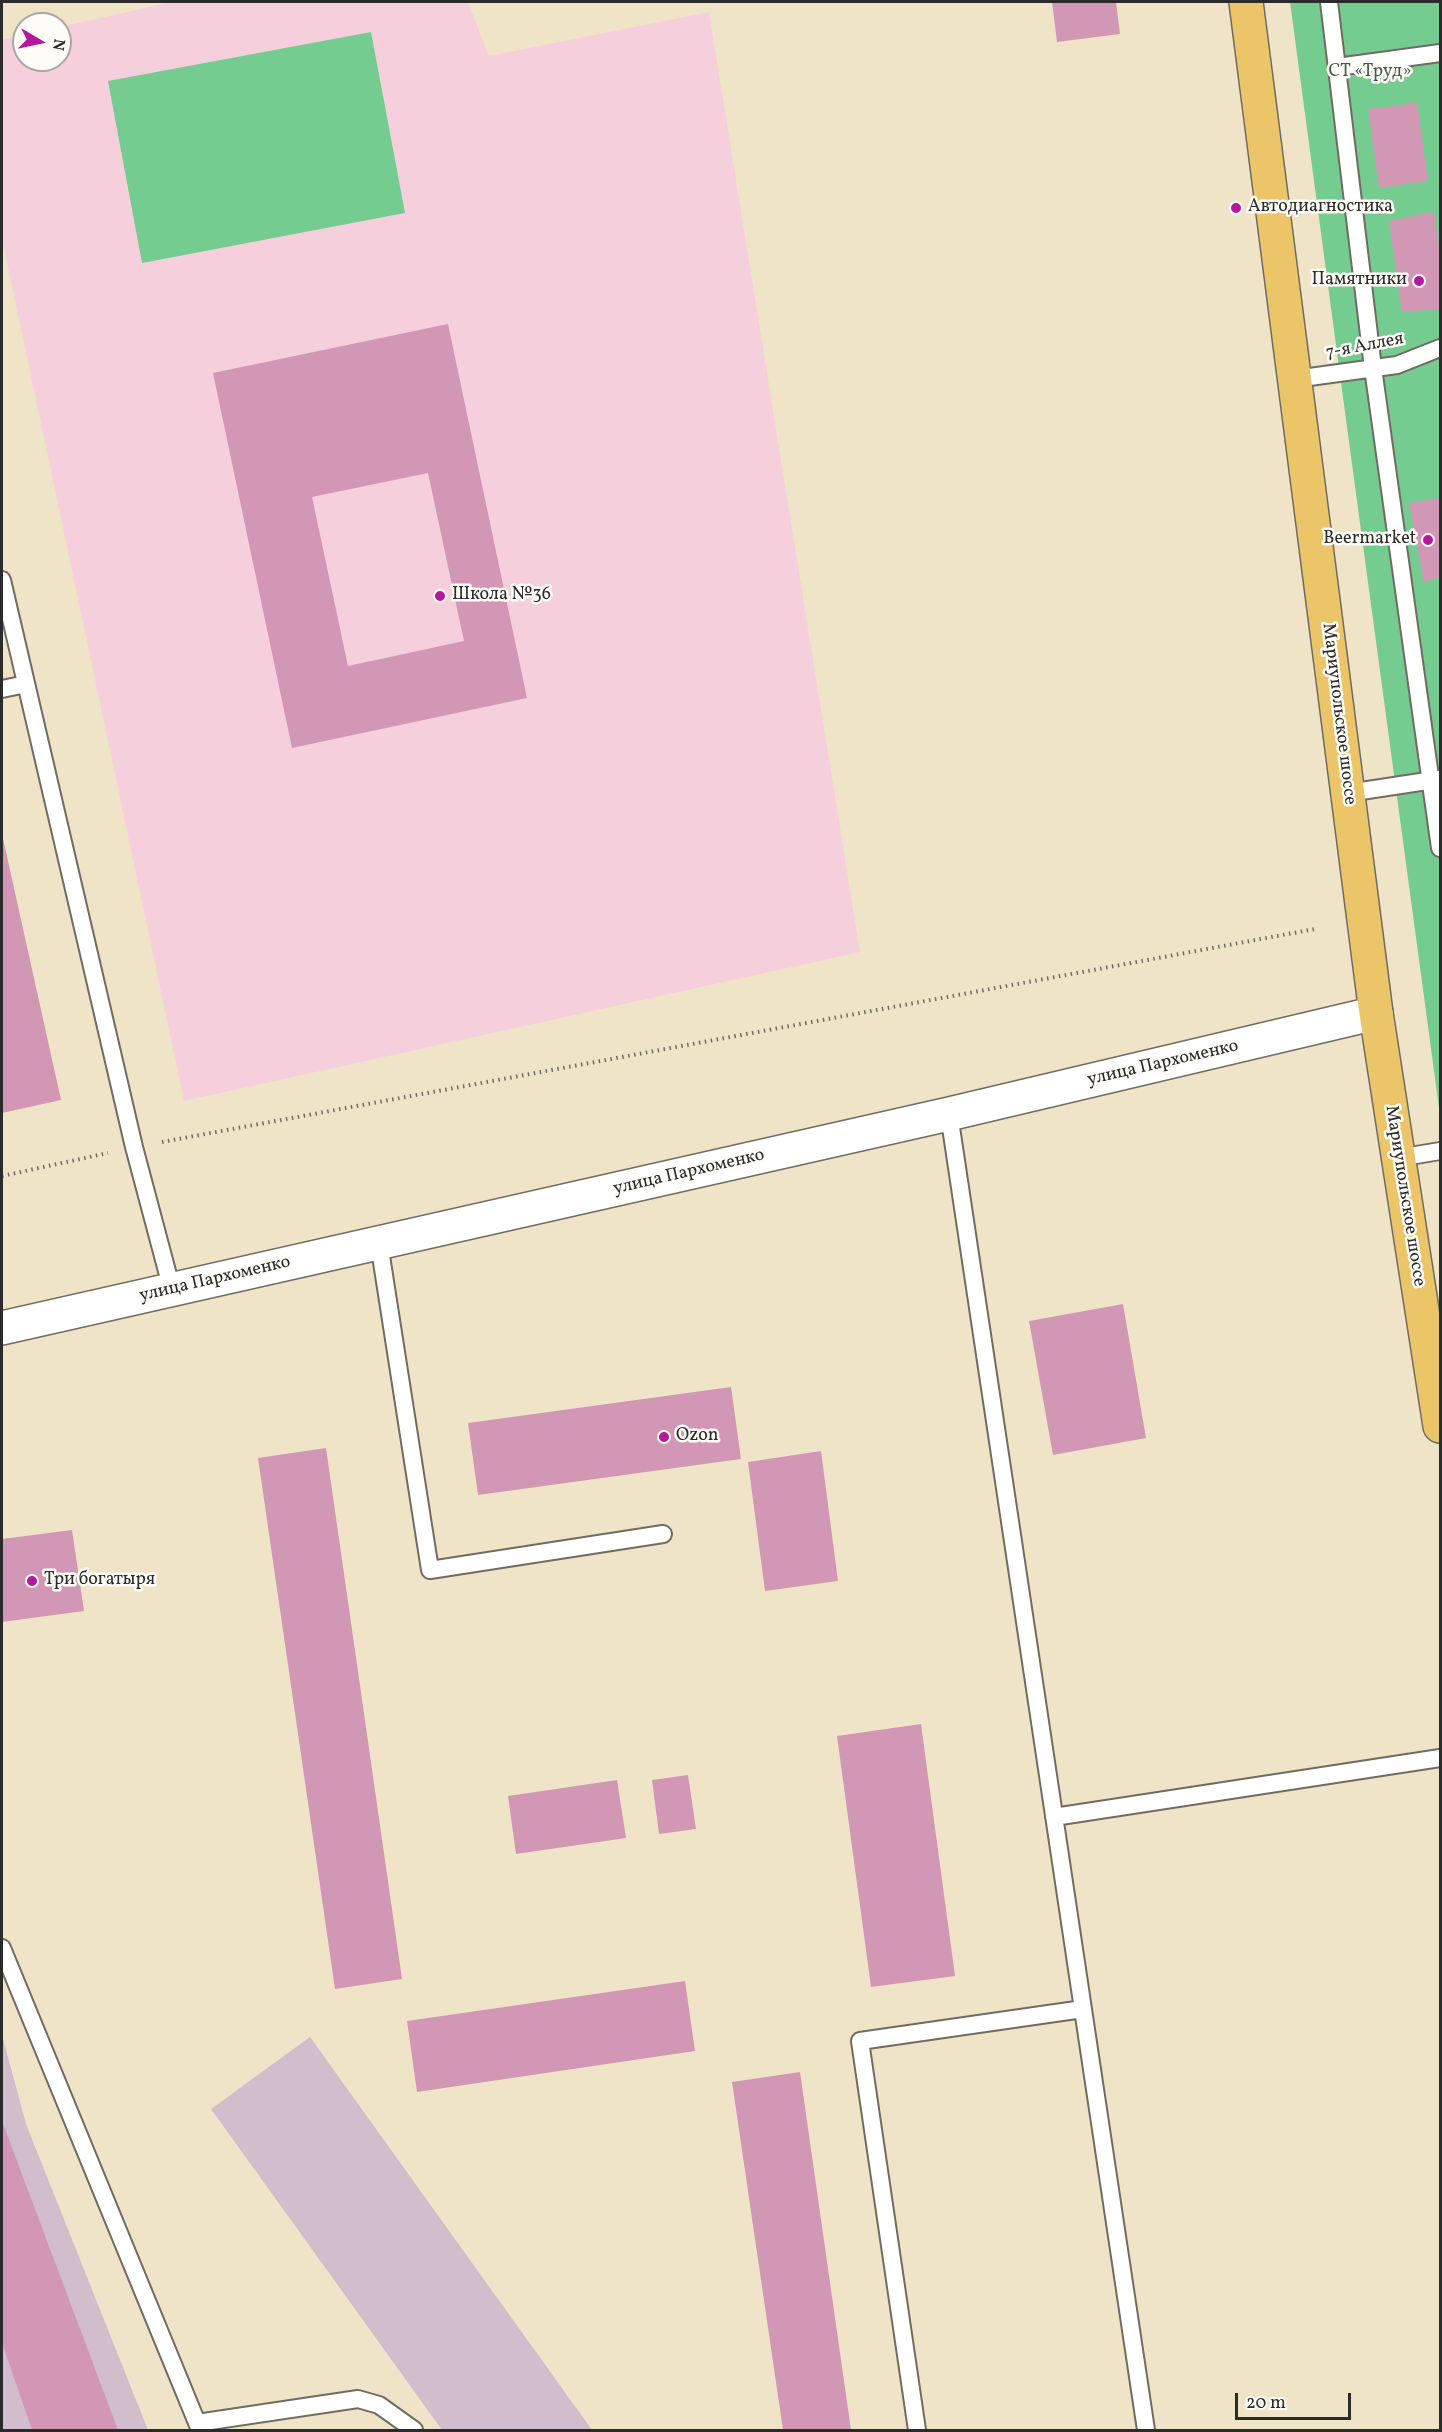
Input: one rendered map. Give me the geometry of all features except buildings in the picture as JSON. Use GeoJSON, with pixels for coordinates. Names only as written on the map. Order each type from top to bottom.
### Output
{"type":"FeatureCollection","features":[{"type":"Feature","properties":{"kind":"main road","name":"Мариупольское шоссе"},"geometry":{"type":"LineString","coordinates":[[1246,2],[1376,1013],[1440,1426]]}},
{"type":"Feature","properties":{"kind":"street","name":"улица Пархоменко"},"geometry":{"type":"LineString","coordinates":[[2,1328],[949,1114],[1376,1013]]}},
{"type":"Feature","properties":{"kind":"lane"},"geometry":{"type":"LineString","coordinates":[[1329,2],[1373,368],[1435,779],[1440,848]]}},
{"type":"Feature","properties":{"kind":"lane"},"geometry":{"type":"LineString","coordinates":[[1337,67],[1440,54]]}},
{"type":"Feature","properties":{"kind":"lane","name":"7-я Аллея"},"geometry":{"type":"LineString","coordinates":[[1295,379],[1397,365],[1440,348]]}},
{"type":"Feature","properties":{"kind":"lane"},"geometry":{"type":"LineString","coordinates":[[2,580],[134,1147],[172,1290]]}},
{"type":"Feature","properties":{"kind":"lane"},"geometry":{"type":"LineString","coordinates":[[2,689],[26,684]]}},
{"type":"Feature","properties":{"kind":"lane"},"geometry":{"type":"LineString","coordinates":[[1348,793],[1435,779]]}},
{"type":"Feature","properties":{"kind":"lane"},"geometry":{"type":"LineString","coordinates":[[949,1114],[1146,2430]]}},
{"type":"Feature","properties":{"kind":"lane"},"geometry":{"type":"LineString","coordinates":[[1398,1158],[1440,1151]]}},
{"type":"Feature","properties":{"kind":"lane"},"geometry":{"type":"LineString","coordinates":[[379,1243],[430,1570],[663,1534]]}},
{"type":"Feature","properties":{"kind":"lane"},"geometry":{"type":"LineString","coordinates":[[1054,1817],[1440,1758]]}},
{"type":"Feature","properties":{"kind":"lane"},"geometry":{"type":"LineString","coordinates":[[2,1948],[199,2427],[358,2399],[379,2404],[414,2430]]}},
{"type":"Feature","properties":{"kind":"lane"},"geometry":{"type":"LineString","coordinates":[[917,2430],[860,2041],[1083,2008]]}},
{"type":"Feature","properties":{"kind":"path"},"geometry":{"type":"LineString","coordinates":[[2,1176],[134,1147],[1315,929]]}},
{"type":"Feature","properties":{"kind":"shaded area","name":"Школа №36"},"geometry":{"type":"Polygon","coordinates":[[[172,2],[468,2],[489,56],[709,12],[860,952],[184,1101],[2,239],[2,40],[12,38],[12,72],[72,72],[72,24],[172,2]]]}},
{"type":"Feature","properties":{"kind":"shaded area"},"geometry":{"type":"Polygon","coordinates":[[[2,2035],[26,2124],[148,2430],[2,2430],[2,2035]]]}},
{"type":"Feature","properties":{"kind":"shaded area"},"geometry":{"type":"Polygon","coordinates":[[[310,2037],[592,2430],[442,2430],[211,2109],[310,2037]]]}},
{"type":"Feature","properties":{"kind":"green space","name":"СТ «Труд»"},"geometry":{"type":"Polygon","coordinates":[[[1290,2],[1440,2],[1440,1115],[1347,427],[1290,2]]]}},
{"type":"Feature","properties":{"kind":"green space"},"geometry":{"type":"Polygon","coordinates":[[[371,32],[405,213],[142,263],[108,81],[371,32]]]}},
{"type":"Feature","properties":{"kind":"place","name":"Автодиагностика"},"geometry":{"type":"Point","coordinates":[1236,208]}},
{"type":"Feature","properties":{"kind":"place","name":"Памятники"},"geometry":{"type":"Point","coordinates":[1419,281]}},
{"type":"Feature","properties":{"kind":"place","name":"Beermarket"},"geometry":{"type":"Point","coordinates":[1428,540]}},
{"type":"Feature","properties":{"kind":"place","name":"Школа №36"},"geometry":{"type":"Point","coordinates":[440,596]}},
{"type":"Feature","properties":{"kind":"place","name":"Ozon"},"geometry":{"type":"Point","coordinates":[664,1437]}},
{"type":"Feature","properties":{"kind":"place","name":"Три богатыря"},"geometry":{"type":"Point","coordinates":[32,1581]}}]}
